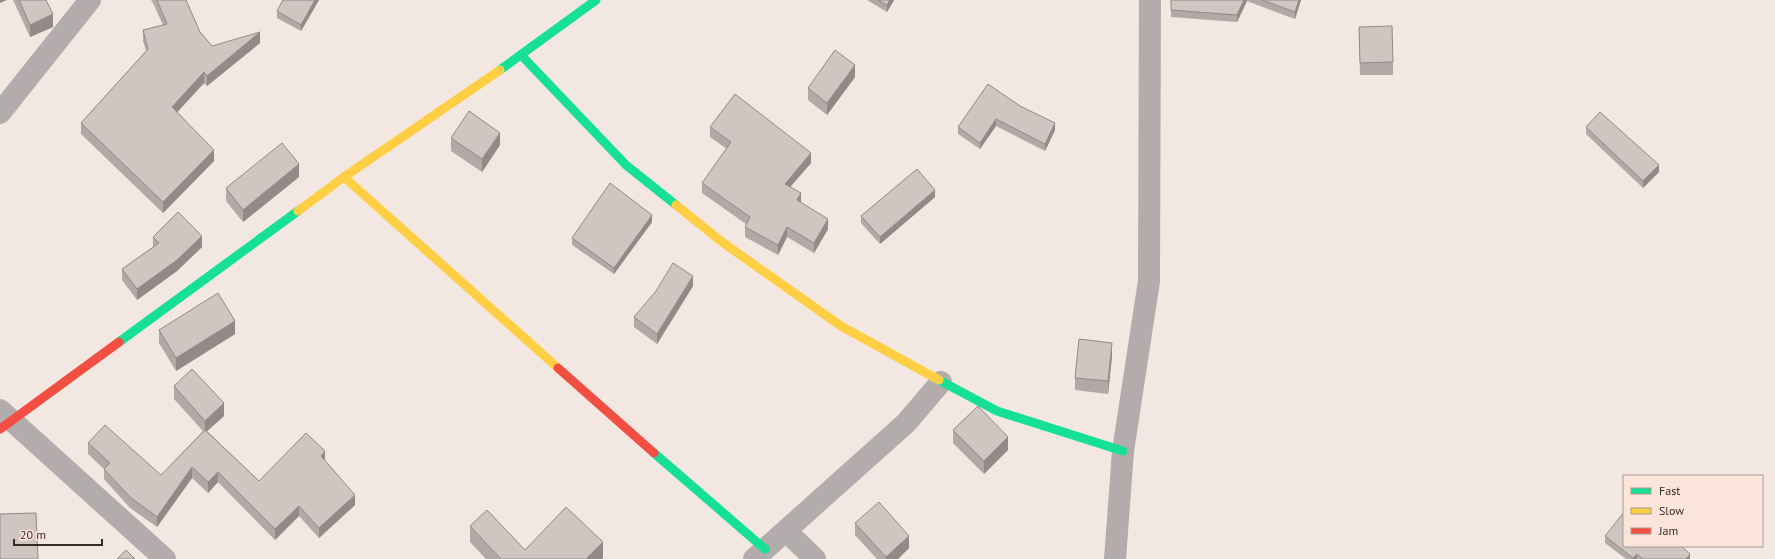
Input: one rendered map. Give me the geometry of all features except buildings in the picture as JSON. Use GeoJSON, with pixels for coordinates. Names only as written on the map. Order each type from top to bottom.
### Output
{"type":"FeatureCollection","features":[{"type":"Feature","properties":{"kind":"street"},"geometry":{"type":"LineString","coordinates":[[0,113],[90,0]]}},
{"type":"Feature","properties":{"kind":"street"},"geometry":{"type":"LineString","coordinates":[[165,559],[4,420],[344,177],[521,55],[596,0]]}},
{"type":"Feature","properties":{"kind":"street"},"geometry":{"type":"LineString","coordinates":[[1115,559],[1123,451],[1149,281],[1150,0]]}},
{"type":"Feature","properties":{"kind":"street"},"geometry":{"type":"LineString","coordinates":[[521,55],[626,165],[722,242],[841,326],[941,382],[997,411],[1123,451]]}},
{"type":"Feature","properties":{"kind":"street"},"geometry":{"type":"LineString","coordinates":[[344,177],[453,272],[625,428],[760,554],[906,423],[941,382]]}},
{"type":"Feature","properties":{"kind":"street"},"geometry":{"type":"LineString","coordinates":[[786,532],[815,559]]}},
{"type":"Feature","properties":{"kind":"traffic: fast"},"geometry":{"type":"LineString","coordinates":[[500,70],[596,0]]}},
{"type":"Feature","properties":{"kind":"traffic: fast"},"geometry":{"type":"LineString","coordinates":[[521,55],[626,165],[676,205]]}},
{"type":"Feature","properties":{"kind":"traffic: fast"},"geometry":{"type":"LineString","coordinates":[[119,342],[298,211]]}},
{"type":"Feature","properties":{"kind":"traffic: fast"},"geometry":{"type":"LineString","coordinates":[[939,380],[997,411],[1123,451]]}},
{"type":"Feature","properties":{"kind":"traffic: fast"},"geometry":{"type":"LineString","coordinates":[[654,453],[765,549]]}},
{"type":"Feature","properties":{"kind":"traffic: slow"},"geometry":{"type":"LineString","coordinates":[[298,211],[344,177],[500,70]]}},
{"type":"Feature","properties":{"kind":"traffic: slow"},"geometry":{"type":"LineString","coordinates":[[344,177],[558,368]]}},
{"type":"Feature","properties":{"kind":"traffic: slow"},"geometry":{"type":"LineString","coordinates":[[676,205],[722,242],[841,326],[939,380]]}},
{"type":"Feature","properties":{"kind":"traffic: jam"},"geometry":{"type":"LineString","coordinates":[[0,429],[119,342]]}},
{"type":"Feature","properties":{"kind":"traffic: jam"},"geometry":{"type":"LineString","coordinates":[[558,368],[654,453]]}}]}
